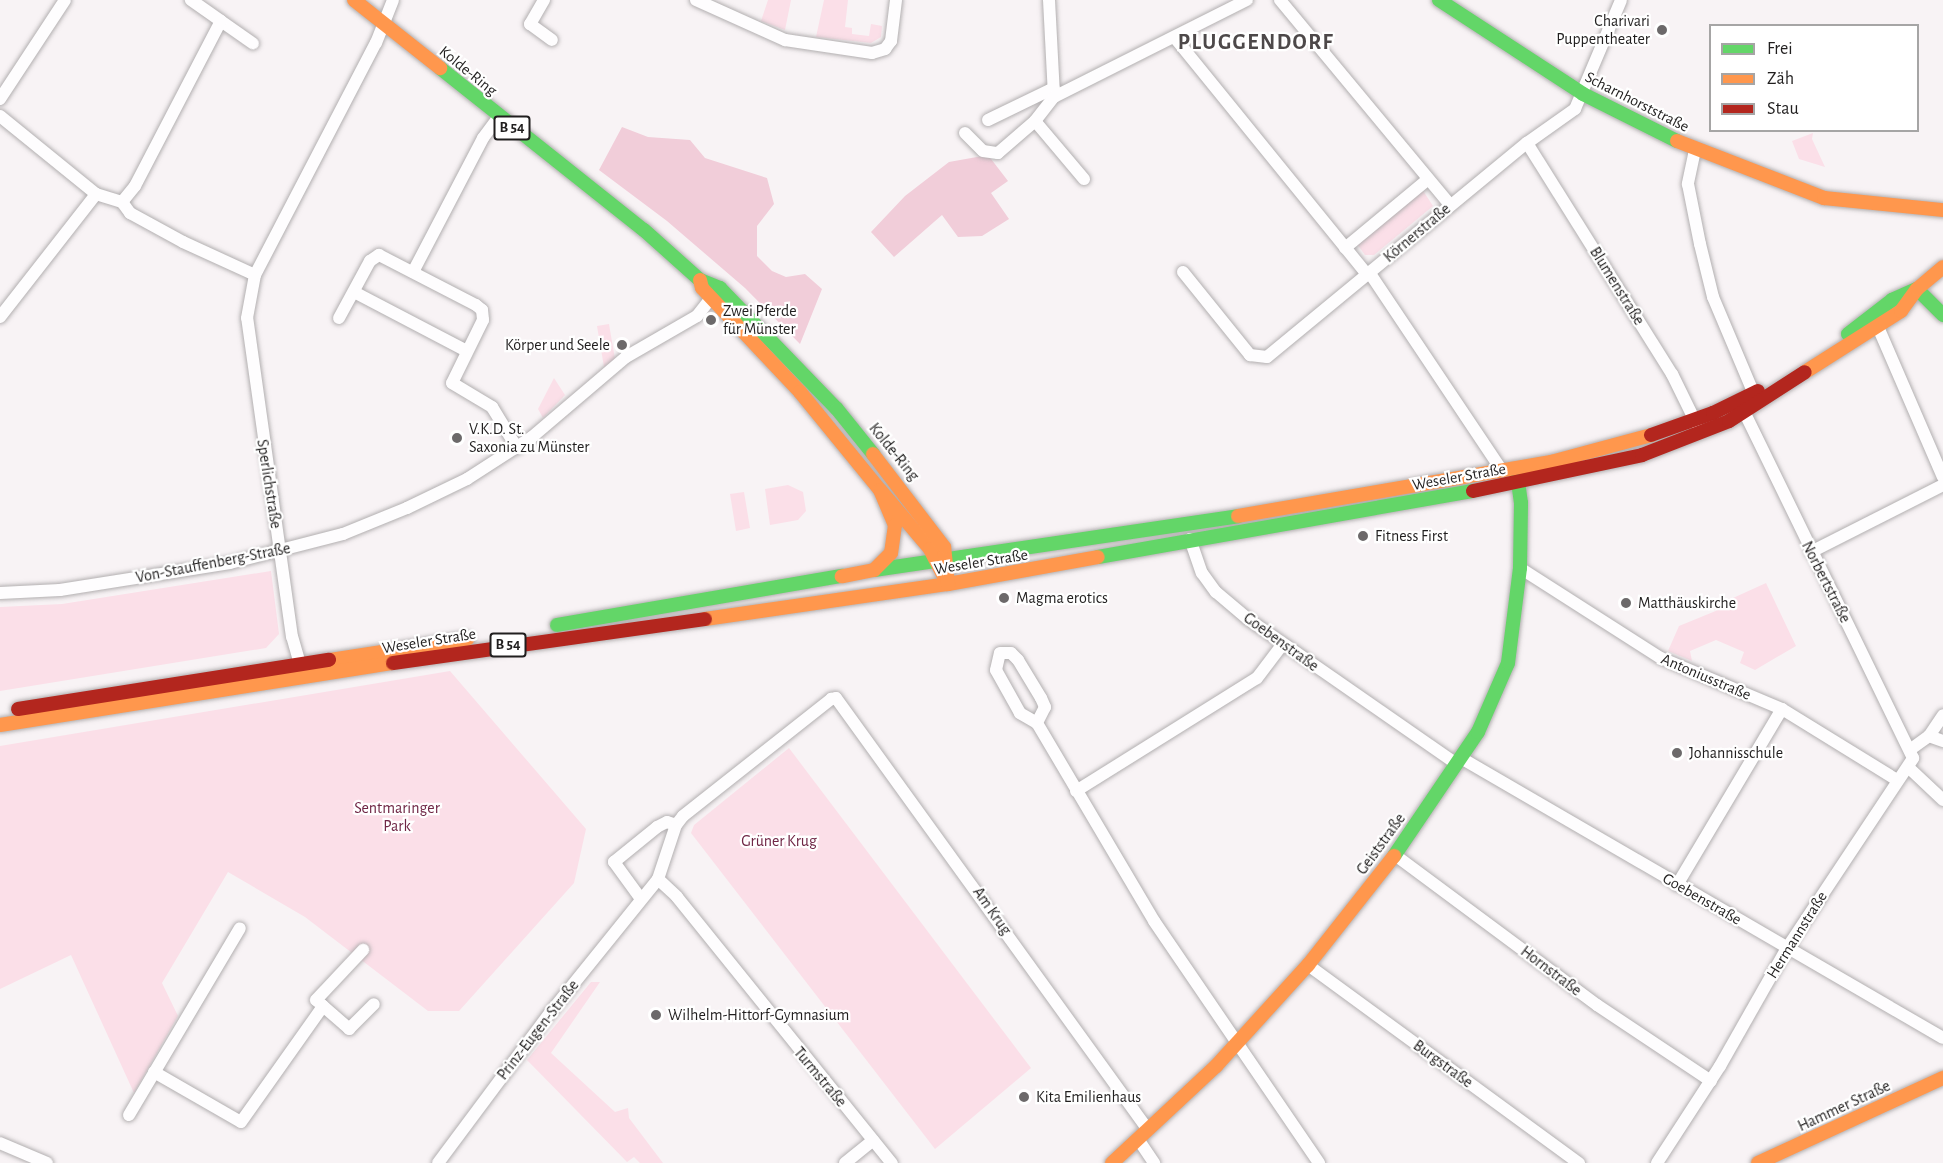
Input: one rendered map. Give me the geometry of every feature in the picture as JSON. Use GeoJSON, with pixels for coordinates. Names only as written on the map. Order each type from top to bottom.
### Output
{"type":"FeatureCollection","features":[{"type":"Feature","properties":{"kind":"main road","name":"Kolde-Ring"},"geometry":{"type":"LineString","coordinates":[[354,0],[644,230],[700,280],[720,288],[837,409],[933,529],[944,547],[941,561]]}},
{"type":"Feature","properties":{"kind":"main road","name":"Scharnhorststraße"},"geometry":{"type":"LineString","coordinates":[[1439,0],[1583,94],[1695,150],[1824,198],[1943,210]]}},
{"type":"Feature","properties":{"kind":"main road","name":"Weseler Straße"},"geometry":{"type":"LineString","coordinates":[[0,712],[302,670],[811,606],[1518,484],[1601,466],[1701,434],[1744,412],[1878,327],[1904,308],[1917,289],[1943,267]]}},
{"type":"Feature","properties":{"kind":"main road","name":"Kolde-Ring"},"geometry":{"type":"LineString","coordinates":[[700,280],[702,288],[800,392],[880,490],[903,513],[941,561],[948,584]]}},
{"type":"Feature","properties":{"kind":"main road","name":"Weseler Straße"},"geometry":{"type":"LineString","coordinates":[[0,725],[874,570],[1326,503],[1509,470],[1599,451],[1695,420],[1754,394],[1818,356],[1892,300],[1917,289]]}},
{"type":"Feature","properties":{"kind":"main road"},"geometry":{"type":"LineString","coordinates":[[1917,289],[1943,315]]}},
{"type":"Feature","properties":{"kind":"main road","name":"Geiststraße"},"geometry":{"type":"LineString","coordinates":[[1112,1163],[1239,1042],[1308,965],[1395,855],[1459,761],[1492,707],[1508,663],[1520,568],[1518,484],[1509,470]]}},
{"type":"Feature","properties":{"kind":"main road","name":"Kolde-Ring"},"geometry":{"type":"LineString","coordinates":[[874,570],[891,553],[896,537],[894,519],[880,490]]}},
{"type":"Feature","properties":{"kind":"main road","name":"Hammer Straße"},"geometry":{"type":"LineString","coordinates":[[1758,1163],[1942,1080]]}},
{"type":"Feature","properties":{"kind":"street"},"geometry":{"type":"LineString","coordinates":[[0,99],[65,0]]}},
{"type":"Feature","properties":{"kind":"street"},"geometry":{"type":"LineString","coordinates":[[191,0],[253,43]]}},
{"type":"Feature","properties":{"kind":"street"},"geometry":{"type":"LineString","coordinates":[[544,0],[530,24],[552,40]]}},
{"type":"Feature","properties":{"kind":"street"},"geometry":{"type":"LineString","coordinates":[[696,0],[785,40],[872,53],[885,49],[891,41],[896,0]]}},
{"type":"Feature","properties":{"kind":"street"},"geometry":{"type":"LineString","coordinates":[[964,133],[983,151],[998,153],[1035,121],[1054,93],[1049,0]]}},
{"type":"Feature","properties":{"kind":"street"},"geometry":{"type":"LineString","coordinates":[[988,120],[1175,38],[1247,0]]}},
{"type":"Feature","properties":{"kind":"street"},"geometry":{"type":"LineString","coordinates":[[1280,0],[1450,205]]}},
{"type":"Feature","properties":{"kind":"street","name":"Körnerstraße"},"geometry":{"type":"LineString","coordinates":[[1183,272],[1250,355],[1261,358],[1527,143],[1575,109],[1621,0]]}},
{"type":"Feature","properties":{"kind":"street"},"geometry":{"type":"LineString","coordinates":[[0,116],[96,194],[122,202],[130,213],[183,242],[255,275],[376,43],[390,5]]}},
{"type":"Feature","properties":{"kind":"street"},"geometry":{"type":"LineString","coordinates":[[122,202],[135,186],[221,21]]}},
{"type":"Feature","properties":{"kind":"street"},"geometry":{"type":"LineString","coordinates":[[1175,38],[1345,248],[1368,273],[1509,470]]}},
{"type":"Feature","properties":{"kind":"street"},"geometry":{"type":"LineString","coordinates":[[413,272],[483,138],[499,117]]}},
{"type":"Feature","properties":{"kind":"street"},"geometry":{"type":"LineString","coordinates":[[1035,121],[1084,179]]}},
{"type":"Feature","properties":{"kind":"street","name":"Blumenstraße"},"geometry":{"type":"LineString","coordinates":[[1527,143],[1671,372],[1701,434]]}},
{"type":"Feature","properties":{"kind":"street"},"geometry":{"type":"LineString","coordinates":[[1695,150],[1688,184],[1700,244],[1713,297],[1754,394]]}},
{"type":"Feature","properties":{"kind":"street","name":"Körnerstraße"},"geometry":{"type":"LineString","coordinates":[[1345,248],[1428,179]]}},
{"type":"Feature","properties":{"kind":"street"},"geometry":{"type":"LineString","coordinates":[[0,317],[96,194]]}},
{"type":"Feature","properties":{"kind":"street"},"geometry":{"type":"LineString","coordinates":[[339,318],[370,261],[379,255],[482,310],[483,320],[452,383],[492,407],[517,448]]}},
{"type":"Feature","properties":{"kind":"street","name":"Sperlichstraße"},"geometry":{"type":"LineString","coordinates":[[255,275],[248,340],[292,637],[302,670]]}},
{"type":"Feature","properties":{"kind":"street"},"geometry":{"type":"LineString","coordinates":[[354,292],[467,351]]}},
{"type":"Feature","properties":{"kind":"street","name":"Von-Stauffenberg-Straße"},"geometry":{"type":"LineString","coordinates":[[0,593],[60,590],[280,552],[343,534],[407,508],[467,479],[517,448],[582,398],[626,357],[697,316],[711,298]]}},
{"type":"Feature","properties":{"kind":"street"},"geometry":{"type":"LineString","coordinates":[[1878,327],[1943,477]]}},
{"type":"Feature","properties":{"kind":"street","name":"Norbertstraße"},"geometry":{"type":"LineString","coordinates":[[1744,412],[1810,552],[1911,749]]}},
{"type":"Feature","properties":{"kind":"street"},"geometry":{"type":"LineString","coordinates":[[1810,552],[1943,485]]}},
{"type":"Feature","properties":{"kind":"street","name":"Goebenstraße"},"geometry":{"type":"LineString","coordinates":[[1190,539],[1202,573],[1216,592],[1282,645],[1459,761],[1943,1038]]}},
{"type":"Feature","properties":{"kind":"street","name":"Antoniusstraße"},"geometry":{"type":"LineString","coordinates":[[1520,568],[1661,658],[1782,709],[1897,780]]}},
{"type":"Feature","properties":{"kind":"street"},"geometry":{"type":"LineString","coordinates":[[1076,791],[1257,678],[1282,645]]}},
{"type":"Feature","properties":{"kind":"street"},"geometry":{"type":"LineString","coordinates":[[1037,723],[1045,707],[1041,698],[1018,660],[1011,653],[1000,653],[996,670],[1020,713],[1037,723],[1154,921],[1239,1042],[1319,1163]]}},
{"type":"Feature","properties":{"kind":"street","name":"Am Krug"},"geometry":{"type":"LineString","coordinates":[[676,825],[831,699],[844,705],[1143,1135],[1154,1163]]}},
{"type":"Feature","properties":{"kind":"street"},"geometry":{"type":"LineString","coordinates":[[1677,885],[1782,709]]}},
{"type":"Feature","properties":{"kind":"street"},"geometry":{"type":"LineString","coordinates":[[1943,715],[1929,736],[1911,749],[1913,758],[1908,767],[1943,800]]}},
{"type":"Feature","properties":{"kind":"street"},"geometry":{"type":"LineString","coordinates":[[1929,736],[1943,741]]}},
{"type":"Feature","properties":{"kind":"street","name":"Hermannstraße"},"geometry":{"type":"LineString","coordinates":[[1657,1163],[1710,1081],[1787,948],[1897,780],[1908,767]]}},
{"type":"Feature","properties":{"kind":"street"},"geometry":{"type":"LineString","coordinates":[[641,900],[614,862],[657,827],[667,822],[676,825]]}},
{"type":"Feature","properties":{"kind":"street","name":"Prinz-Eugen-Straße"},"geometry":{"type":"LineString","coordinates":[[438,1163],[658,879],[676,825]]}},
{"type":"Feature","properties":{"kind":"street","name":"Hornstraße"},"geometry":{"type":"LineString","coordinates":[[1395,855],[1597,1005],[1710,1081]]}},
{"type":"Feature","properties":{"kind":"street","name":"Turmstraße"},"geometry":{"type":"LineString","coordinates":[[658,879],[676,897],[892,1163]]}},
{"type":"Feature","properties":{"kind":"street"},"geometry":{"type":"LineString","coordinates":[[129,1116],[240,928]]}},
{"type":"Feature","properties":{"kind":"street"},"geometry":{"type":"LineString","coordinates":[[363,950],[316,1000],[349,1029],[374,1004]]}},
{"type":"Feature","properties":{"kind":"street","name":"Burgstraße"},"geometry":{"type":"LineString","coordinates":[[1308,965],[1579,1163]]}},
{"type":"Feature","properties":{"kind":"street"},"geometry":{"type":"LineString","coordinates":[[154,1072],[241,1122],[323,1006]]}},
{"type":"Feature","properties":{"kind":"street"},"geometry":{"type":"LineString","coordinates":[[845,1163],[873,1140]]}},
{"type":"Feature","properties":{"kind":"street"},"geometry":{"type":"LineString","coordinates":[[0,1143],[47,1163]]}},
{"type":"Feature","properties":{"kind":"green space"},"geometry":{"type":"Polygon","coordinates":[[[768,0],[791,0],[785,30],[761,21],[768,0]]]}},
{"type":"Feature","properties":{"kind":"green space"},"geometry":{"type":"Polygon","coordinates":[[[824,0],[848,0],[845,27],[852,28],[852,34],[869,36],[871,24],[882,26],[881,37],[871,43],[816,37],[824,0]]]}},
{"type":"Feature","properties":{"kind":"green space"},"geometry":{"type":"Polygon","coordinates":[[[1813,133],[1812,139],[1825,167],[1799,159],[1792,141],[1813,133]]]}},
{"type":"Feature","properties":{"kind":"green space"},"geometry":{"type":"Polygon","coordinates":[[[1422,189],[1433,206],[1374,255],[1365,255],[1357,244],[1422,189]]]}},
{"type":"Feature","properties":{"kind":"green space"},"geometry":{"type":"Polygon","coordinates":[[[609,324],[615,359],[604,367],[597,326],[609,324]]]}},
{"type":"Feature","properties":{"kind":"green space"},"geometry":{"type":"Polygon","coordinates":[[[554,378],[565,395],[543,418],[538,409],[554,378]]]}},
{"type":"Feature","properties":{"kind":"green space"},"geometry":{"type":"Polygon","coordinates":[[[788,485],[803,492],[806,511],[798,520],[770,525],[765,489],[788,485]]]}},
{"type":"Feature","properties":{"kind":"green space"},"geometry":{"type":"Polygon","coordinates":[[[744,492],[750,528],[736,531],[730,494],[744,492]]]}},
{"type":"Feature","properties":{"kind":"green space"},"geometry":{"type":"Polygon","coordinates":[[[271,571],[279,634],[266,648],[0,691],[0,607],[62,604],[271,571]]]}},
{"type":"Feature","properties":{"kind":"green space"},"geometry":{"type":"Polygon","coordinates":[[[1766,583],[1796,646],[1755,670],[1740,663],[1744,652],[1716,640],[1690,651],[1692,661],[1668,651],[1679,626],[1723,608],[1722,603],[1766,583]]]}},
{"type":"Feature","properties":{"kind":"green space","name":"Sentmaringer Park"},"geometry":{"type":"Polygon","coordinates":[[[450,671],[586,829],[574,883],[459,1011],[428,1011],[305,917],[228,872],[162,983],[178,1016],[134,1093],[71,955],[0,989],[0,746],[450,671]]]}},
{"type":"Feature","properties":{"kind":"green space","name":"Grüner Krug"},"geometry":{"type":"Polygon","coordinates":[[[789,748],[1031,1068],[935,1149],[691,833],[694,825],[789,748]]]}},
{"type":"Feature","properties":{"kind":"green space"},"geometry":{"type":"Polygon","coordinates":[[[591,982],[600,982],[551,1053],[615,1112],[628,1108],[629,1118],[663,1163],[640,1163],[634,1157],[627,1162],[527,1060],[591,982]]]}},
{"type":"Feature","properties":{"kind":"shaded area"},"geometry":{"type":"Polygon","coordinates":[[[622,127],[648,137],[690,140],[705,158],[767,178],[774,204],[757,226],[757,256],[772,271],[786,277],[805,274],[822,289],[800,344],[745,288],[667,221],[599,170],[622,127]]]}},
{"type":"Feature","properties":{"kind":"shaded area"},"geometry":{"type":"Polygon","coordinates":[[[988,155],[1008,181],[991,193],[1009,219],[982,236],[958,237],[942,215],[894,257],[871,232],[905,196],[949,162],[988,155]]]}},
{"type":"Feature","properties":{"kind":"traffic: fast"},"geometry":{"type":"LineString","coordinates":[[1439,0],[1583,94],[1677,141]]}},
{"type":"Feature","properties":{"kind":"traffic: fast"},"geometry":{"type":"LineString","coordinates":[[440,68],[644,230],[700,280],[720,288],[837,409],[873,454]]}},
{"type":"Feature","properties":{"kind":"traffic: fast"},"geometry":{"type":"LineString","coordinates":[[1917,289],[1943,315]]}},
{"type":"Feature","properties":{"kind":"traffic: fast"},"geometry":{"type":"LineString","coordinates":[[1848,334],[1892,300],[1917,289]]}},
{"type":"Feature","properties":{"kind":"traffic: fast"},"geometry":{"type":"LineString","coordinates":[[1394,856],[1478,732],[1508,663],[1520,568],[1521,503],[1517,473]]}},
{"type":"Feature","properties":{"kind":"traffic: fast"},"geometry":{"type":"LineString","coordinates":[[1098,557],[1473,491]]}},
{"type":"Feature","properties":{"kind":"traffic: fast"},"geometry":{"type":"LineString","coordinates":[[874,570],[1238,516]]}},
{"type":"Feature","properties":{"kind":"traffic: fast"},"geometry":{"type":"LineString","coordinates":[[557,625],[842,576]]}},
{"type":"Feature","properties":{"kind":"traffic: slow"},"geometry":{"type":"LineString","coordinates":[[354,0],[440,68]]}},
{"type":"Feature","properties":{"kind":"traffic: slow"},"geometry":{"type":"LineString","coordinates":[[1677,141],[1824,198],[1943,210]]}},
{"type":"Feature","properties":{"kind":"traffic: slow"},"geometry":{"type":"LineString","coordinates":[[1805,372],[1901,311],[1917,289],[1943,267]]}},
{"type":"Feature","properties":{"kind":"traffic: slow"},"geometry":{"type":"LineString","coordinates":[[700,280],[702,288],[800,392],[880,490],[895,525],[891,553],[874,570],[842,576]]}},
{"type":"Feature","properties":{"kind":"traffic: slow"},"geometry":{"type":"LineString","coordinates":[[1238,516],[1551,462],[1651,435]]}},
{"type":"Feature","properties":{"kind":"traffic: slow"},"geometry":{"type":"LineString","coordinates":[[705,619],[948,584],[944,547],[873,454]]}},
{"type":"Feature","properties":{"kind":"traffic: slow"},"geometry":{"type":"LineString","coordinates":[[881,491],[930,549],[948,584],[1098,557]]}},
{"type":"Feature","properties":{"kind":"traffic: slow"},"geometry":{"type":"LineString","coordinates":[[329,660],[467,639]]}},
{"type":"Feature","properties":{"kind":"traffic: slow"},"geometry":{"type":"LineString","coordinates":[[0,725],[393,663]]}},
{"type":"Feature","properties":{"kind":"traffic: slow"},"geometry":{"type":"LineString","coordinates":[[1112,1163],[1216,1066],[1308,965],[1394,856]]}},
{"type":"Feature","properties":{"kind":"traffic: slow"},"geometry":{"type":"LineString","coordinates":[[1758,1163],[1943,1078]]}},
{"type":"Feature","properties":{"kind":"traffic: jam"},"geometry":{"type":"LineString","coordinates":[[1473,491],[1642,455],[1729,421],[1805,372]]}},
{"type":"Feature","properties":{"kind":"traffic: jam"},"geometry":{"type":"LineString","coordinates":[[1651,435],[1713,413],[1758,391]]}},
{"type":"Feature","properties":{"kind":"traffic: jam"},"geometry":{"type":"LineString","coordinates":[[393,663],[705,619]]}},
{"type":"Feature","properties":{"kind":"traffic: jam"},"geometry":{"type":"LineString","coordinates":[[18,709],[329,660]]}},
{"type":"Feature","properties":{"kind":"place","name":"Charivari Puppentheater"},"geometry":{"type":"Point","coordinates":[1662,30]}},
{"type":"Feature","properties":{"kind":"place","name":"Zwei Pferde für Münster"},"geometry":{"type":"Point","coordinates":[711,320]}},
{"type":"Feature","properties":{"kind":"place","name":"Körper und Seele"},"geometry":{"type":"Point","coordinates":[622,345]}},
{"type":"Feature","properties":{"kind":"place","name":"V.K.D. St. Saxonia zu Münster"},"geometry":{"type":"Point","coordinates":[457,438]}},
{"type":"Feature","properties":{"kind":"place","name":"Fitness First"},"geometry":{"type":"Point","coordinates":[1363,536]}},
{"type":"Feature","properties":{"kind":"place","name":"Magma erotics"},"geometry":{"type":"Point","coordinates":[1004,598]}},
{"type":"Feature","properties":{"kind":"place","name":"Matthäuskirche"},"geometry":{"type":"Point","coordinates":[1626,603]}},
{"type":"Feature","properties":{"kind":"place","name":"Johannisschule"},"geometry":{"type":"Point","coordinates":[1677,753]}},
{"type":"Feature","properties":{"kind":"place","name":"Wilhelm-Hittorf-Gymnasium"},"geometry":{"type":"Point","coordinates":[656,1015]}},
{"type":"Feature","properties":{"kind":"place","name":"Kita Emilienhaus"},"geometry":{"type":"Point","coordinates":[1024,1097]}},
{"type":"Feature","properties":{"kind":"district","name":"PLUGGENDORF"},"geometry":{"type":"Point","coordinates":[1256,43]}}]}
